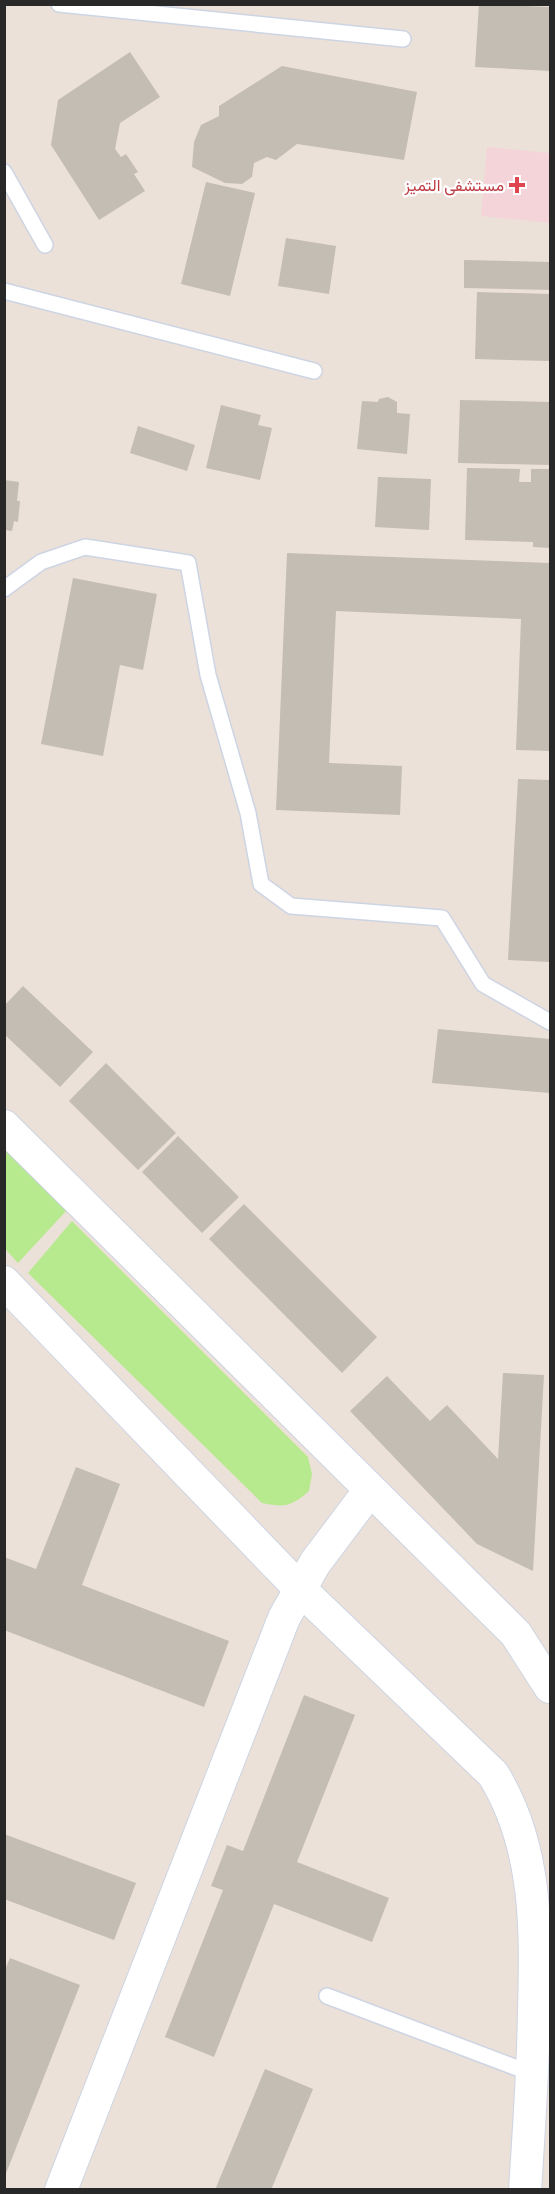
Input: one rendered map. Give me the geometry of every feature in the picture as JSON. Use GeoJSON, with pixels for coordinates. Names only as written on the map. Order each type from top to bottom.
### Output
{"type":"FeatureCollection","features":[{"type":"Feature","properties":{"kind":"street"},"geometry":{"type":"LineString","coordinates":[[4,1126],[516,1634],[550,1687]]}},
{"type":"Feature","properties":{"kind":"street"},"geometry":{"type":"LineString","coordinates":[[4,1282],[299,1588],[493,1774],[506,1796],[518,1826],[528,1864],[536,1935],[533,2074],[525,2190]]}},
{"type":"Feature","properties":{"kind":"street"},"geometry":{"type":"LineString","coordinates":[[61,2190],[284,1618],[315,1563],[370,1490]]}},
{"type":"Feature","properties":{"kind":"street"},"geometry":{"type":"LineString","coordinates":[[516,1634],[550,1644]]}},
{"type":"Feature","properties":{"kind":"lane"},"geometry":{"type":"LineString","coordinates":[[59,4],[403,39]]}},
{"type":"Feature","properties":{"kind":"lane"},"geometry":{"type":"LineString","coordinates":[[4,172],[45,245]]}},
{"type":"Feature","properties":{"kind":"lane"},"geometry":{"type":"LineString","coordinates":[[4,291],[314,371]]}},
{"type":"Feature","properties":{"kind":"lane"},"geometry":{"type":"LineString","coordinates":[[4,589],[41,562],[85,547],[188,563],[208,675],[248,813],[261,884],[291,906],[442,918],[483,984],[550,1022]]}},
{"type":"Feature","properties":{"kind":"lane"},"geometry":{"type":"LineString","coordinates":[[327,1996],[533,2074]]}},
{"type":"Feature","properties":{"kind":"shaded area","name":"مستشفى التميز"},"geometry":{"type":"Polygon","coordinates":[[[487,147],[550,153],[550,223],[481,216],[487,147]]]}},
{"type":"Feature","properties":{"kind":"green space"},"geometry":{"type":"Polygon","coordinates":[[[5,1145],[67,1210],[18,1263],[5,1249],[5,1145]]]}},
{"type":"Feature","properties":{"kind":"green space"},"geometry":{"type":"Polygon","coordinates":[[[72,1221],[308,1457],[312,1474],[309,1491],[293,1503],[277,1505],[262,1503],[28,1273],[72,1221]]]}},
{"type":"Feature","properties":{"kind":"building"},"geometry":{"type":"Polygon","coordinates":[[[479,4],[550,7],[550,71],[475,67],[479,4]]]}},
{"type":"Feature","properties":{"kind":"building"},"geometry":{"type":"Polygon","coordinates":[[[130,52],[160,97],[120,123],[115,149],[121,157],[126,154],[138,172],[134,174],[145,191],[99,220],[51,145],[58,100],[130,52]]]}},
{"type":"Feature","properties":{"kind":"building"},"geometry":{"type":"Polygon","coordinates":[[[282,66],[417,92],[404,160],[297,144],[276,160],[267,157],[254,163],[252,177],[242,184],[225,183],[192,167],[194,142],[201,125],[219,116],[219,106],[282,66]]]}},
{"type":"Feature","properties":{"kind":"building"},"geometry":{"type":"Polygon","coordinates":[[[206,182],[255,193],[230,296],[181,284],[206,182]]]}},
{"type":"Feature","properties":{"kind":"building"},"geometry":{"type":"Polygon","coordinates":[[[286,238],[336,246],[329,294],[278,286],[286,238]]]}},
{"type":"Feature","properties":{"kind":"building"},"geometry":{"type":"Polygon","coordinates":[[[464,260],[550,262],[550,290],[464,288],[464,260]]]}},
{"type":"Feature","properties":{"kind":"building"},"geometry":{"type":"Polygon","coordinates":[[[477,292],[550,294],[550,361],[475,359],[477,292]]]}},
{"type":"Feature","properties":{"kind":"building"},"geometry":{"type":"Polygon","coordinates":[[[388,397],[397,402],[397,413],[410,414],[407,454],[357,449],[362,401],[378,402],[379,399],[388,397]]]}},
{"type":"Feature","properties":{"kind":"building"},"geometry":{"type":"Polygon","coordinates":[[[460,400],[550,402],[550,465],[458,463],[460,400]]]}},
{"type":"Feature","properties":{"kind":"building"},"geometry":{"type":"Polygon","coordinates":[[[221,405],[261,415],[258,425],[272,428],[260,480],[206,468],[221,405]]]}},
{"type":"Feature","properties":{"kind":"building"},"geometry":{"type":"Polygon","coordinates":[[[138,426],[195,445],[187,471],[130,453],[138,426]]]}},
{"type":"Feature","properties":{"kind":"building"},"geometry":{"type":"Polygon","coordinates":[[[467,468],[520,469],[519,482],[531,482],[531,469],[550,469],[550,548],[533,547],[533,542],[465,540],[467,468]]]}},
{"type":"Feature","properties":{"kind":"building"},"geometry":{"type":"Polygon","coordinates":[[[378,477],[431,479],[429,530],[375,527],[378,477]]]}},
{"type":"Feature","properties":{"kind":"building"},"geometry":{"type":"Polygon","coordinates":[[[4,480],[19,482],[18,522],[14,521],[12,531],[4,530],[4,480]]]}},
{"type":"Feature","properties":{"kind":"building"},"geometry":{"type":"Polygon","coordinates":[[[287,553],[550,563],[550,751],[516,750],[521,619],[336,611],[329,763],[402,766],[400,815],[276,810],[287,553]]]}},
{"type":"Feature","properties":{"kind":"building"},"geometry":{"type":"Polygon","coordinates":[[[73,578],[157,594],[143,670],[120,665],[103,756],[41,744],[73,578]]]}},
{"type":"Feature","properties":{"kind":"building"},"geometry":{"type":"Polygon","coordinates":[[[518,779],[550,780],[550,962],[508,960],[518,779]]]}},
{"type":"Feature","properties":{"kind":"building"},"geometry":{"type":"Polygon","coordinates":[[[23,986],[93,1052],[60,1087],[4,1034],[4,1006],[23,986]]]}},
{"type":"Feature","properties":{"kind":"building"},"geometry":{"type":"Polygon","coordinates":[[[438,1029],[550,1039],[550,1093],[432,1083],[438,1029]]]}},
{"type":"Feature","properties":{"kind":"building"},"geometry":{"type":"Polygon","coordinates":[[[106,1063],[176,1133],[138,1170],[69,1101],[106,1063]]]}},
{"type":"Feature","properties":{"kind":"building"},"geometry":{"type":"Polygon","coordinates":[[[178,1136],[239,1197],[202,1233],[142,1172],[178,1136]]]}},
{"type":"Feature","properties":{"kind":"building"},"geometry":{"type":"Polygon","coordinates":[[[244,1204],[377,1337],[342,1373],[209,1239],[244,1204]]]}},
{"type":"Feature","properties":{"kind":"building"},"geometry":{"type":"Polygon","coordinates":[[[503,1373],[544,1375],[533,1571],[477,1544],[350,1411],[387,1376],[430,1421],[447,1405],[498,1459],[503,1373]]]}},
{"type":"Feature","properties":{"kind":"building"},"geometry":{"type":"Polygon","coordinates":[[[76,1467],[120,1484],[82,1585],[229,1641],[204,1707],[4,1630],[4,1557],[36,1569],[76,1467]]]}},
{"type":"Feature","properties":{"kind":"building"},"geometry":{"type":"Polygon","coordinates":[[[304,1695],[355,1715],[297,1862],[389,1898],[372,1942],[274,1904],[214,2057],[165,2037],[223,1890],[211,1886],[227,1845],[243,1851],[304,1695]]]}},
{"type":"Feature","properties":{"kind":"building"},"geometry":{"type":"Polygon","coordinates":[[[4,1834],[136,1883],[114,1940],[4,1899],[4,1834]]]}},
{"type":"Feature","properties":{"kind":"building"},"geometry":{"type":"Polygon","coordinates":[[[10,1958],[80,1985],[5,2176],[4,1972],[10,1958]]]}},
{"type":"Feature","properties":{"kind":"building"},"geometry":{"type":"Polygon","coordinates":[[[265,2069],[313,2089],[271,2190],[215,2190],[265,2069]]]}},
{"type":"Feature","properties":{"kind":"place","name":"مستشفى التميز"},"geometry":{"type":"Point","coordinates":[517,185]}}]}
